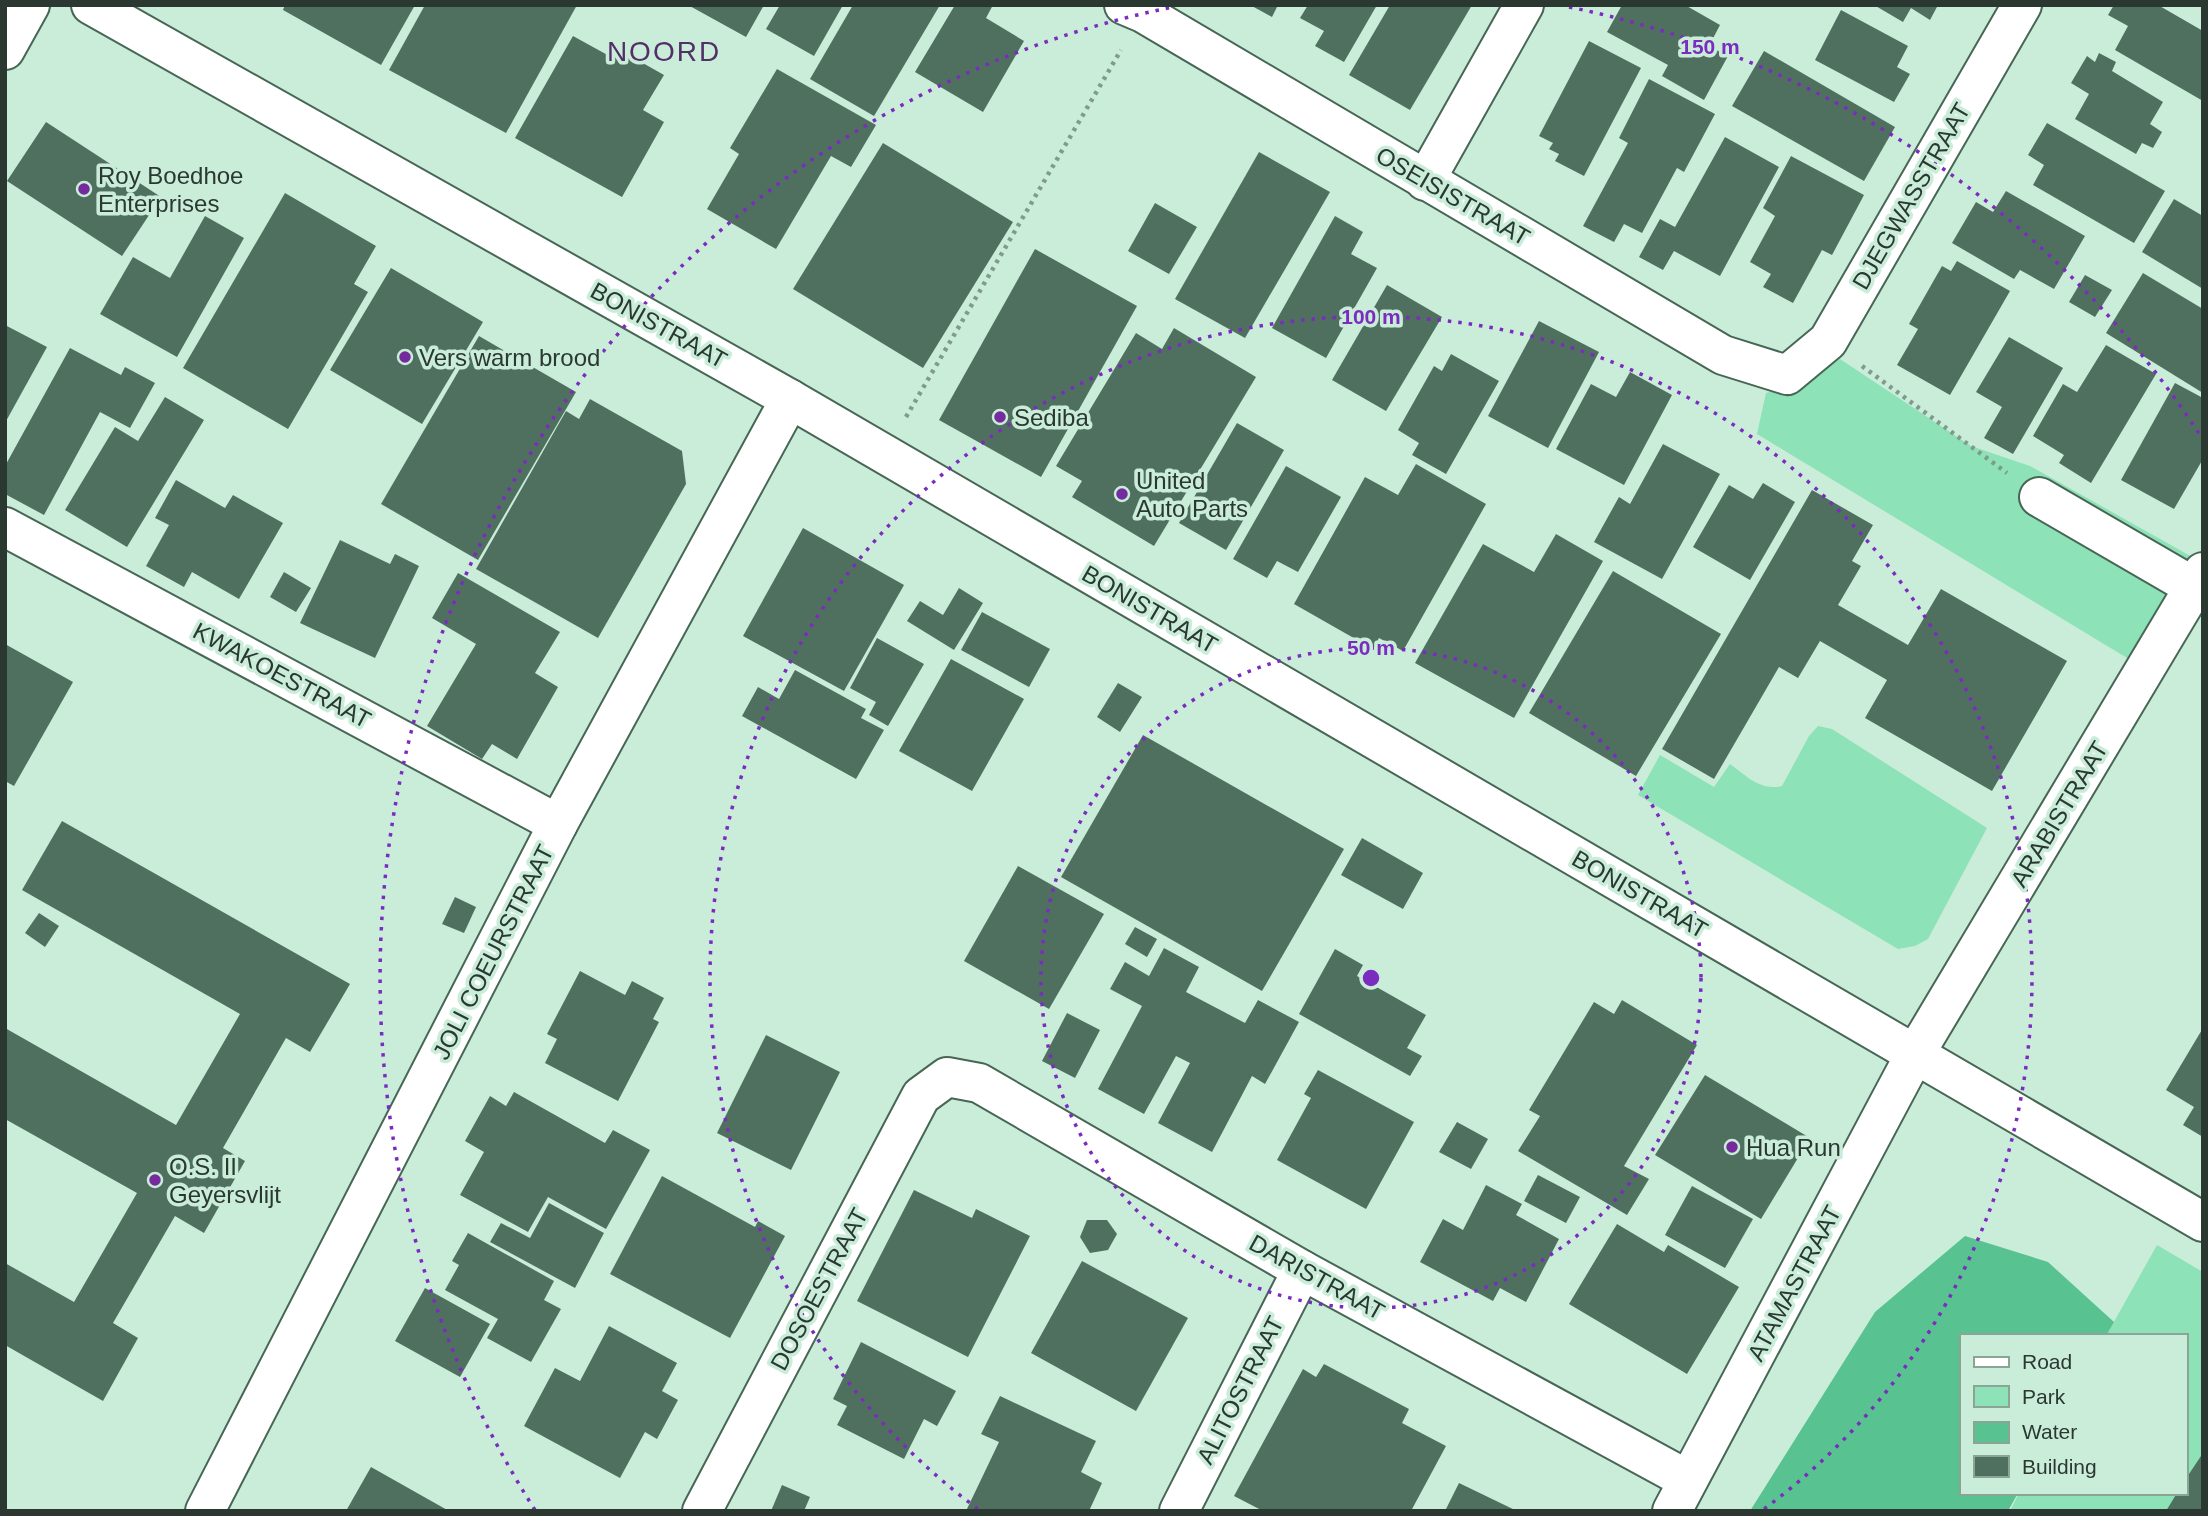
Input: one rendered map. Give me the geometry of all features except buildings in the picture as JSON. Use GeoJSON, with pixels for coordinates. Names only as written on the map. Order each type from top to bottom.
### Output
{"type":"FeatureCollection","features":[{"type":"Feature","properties":{"kind":"street"},"geometry":{"type":"LineString","coordinates":[[5,50],[30,5]]}},
{"type":"Feature","properties":{"kind":"street","name":"BONISTRAAT"},"geometry":{"type":"LineString","coordinates":[[91,5],[790,399],[2203,1222]]}},
{"type":"Feature","properties":{"kind":"street"},"geometry":{"type":"LineString","coordinates":[[1425,181],[1524,5]]}},
{"type":"Feature","properties":{"kind":"street","name":"DJEGWASSTRAAT"},"geometry":{"type":"LineString","coordinates":[[1787,375],[1828,341],[2022,5]]}},
{"type":"Feature","properties":{"kind":"street","name":"OSEISISTRAAT"},"geometry":{"type":"LineString","coordinates":[[1134,9],[1723,355],[1787,375]]}},
{"type":"Feature","properties":{"kind":"street","name":"JOLI COEURSTRAAT"},"geometry":{"type":"LineString","coordinates":[[205,1511],[558,824],[790,399]]}},
{"type":"Feature","properties":{"kind":"street"},"geometry":{"type":"LineString","coordinates":[[2039,497],[2194,603]]}},
{"type":"Feature","properties":{"kind":"street","name":"KWAKOESTRAAT"},"geometry":{"type":"LineString","coordinates":[[5,527],[558,824]]}},
{"type":"Feature","properties":{"kind":"street","name":"ARABISTRAAT"},"geometry":{"type":"LineString","coordinates":[[1915,1054],[2194,603]]}},
{"type":"Feature","properties":{"kind":"street","name":"ATAMASTRAAT"},"geometry":{"type":"LineString","coordinates":[[1680,1496],[1915,1054]]}},
{"type":"Feature","properties":{"kind":"street","name":"DARISTRAAT"},"geometry":{"type":"LineString","coordinates":[[947,1077],[979,1083],[1302,1270],[1680,1496]]}},
{"type":"Feature","properties":{"kind":"street","name":"DOSOESTRAAT"},"geometry":{"type":"LineString","coordinates":[[702,1511],[921,1096],[947,1077]]}},
{"type":"Feature","properties":{"kind":"street","name":"ALITOSTRAAT"},"geometry":{"type":"LineString","coordinates":[[1179,1511],[1302,1270]]}},
{"type":"Feature","properties":{"kind":"path"},"geometry":{"type":"LineString","coordinates":[[884,454],[1134,9]]}},
{"type":"Feature","properties":{"kind":"path"},"geometry":{"type":"LineString","coordinates":[[1828,341],[2039,497]]}},
{"type":"Feature","properties":{"kind":"green space"},"geometry":{"type":"Polygon","coordinates":[[[1840,359],[1971,446],[2030,466],[2194,558],[2132,661],[1757,434],[1766,393],[1807,381],[1840,359]]]}},
{"type":"Feature","properties":{"kind":"green space"},"geometry":{"type":"Polygon","coordinates":[[[1818,726],[1832,729],[1987,828],[1928,939],[1915,946],[1898,949],[1638,795],[1660,755],[1714,787],[1730,764],[1760,784],[1782,786],[1809,736],[1818,726]]]}},
{"type":"Feature","properties":{"kind":"green space"},"geometry":{"type":"Polygon","coordinates":[[[2157,1245],[2203,1272],[2203,1511],[2010,1511],[2018,1495],[2187,1495],[2187,1334],[2107,1334],[2157,1245]]]}},
{"type":"Feature","properties":{"kind":"water"},"geometry":{"type":"Polygon","coordinates":[[[1965,1236],[2048,1262],[2114,1322],[2107,1334],[1960,1334],[1960,1495],[2017,1495],[2008,1511],[1750,1511],[1875,1312],[1965,1236]]]}},
{"type":"Feature","properties":{"kind":"place","name":"Roy Boedhoe Enterprises"},"geometry":{"type":"Point","coordinates":[84,189]}},
{"type":"Feature","properties":{"kind":"place","name":"Vers warm brood"},"geometry":{"type":"Point","coordinates":[405,357]}},
{"type":"Feature","properties":{"kind":"place","name":"Sediba"},"geometry":{"type":"Point","coordinates":[1000,417]}},
{"type":"Feature","properties":{"kind":"place","name":"United Auto Parts"},"geometry":{"type":"Point","coordinates":[1122,494]}},
{"type":"Feature","properties":{"kind":"place","name":"Hua Run"},"geometry":{"type":"Point","coordinates":[1732,1147]}},
{"type":"Feature","properties":{"kind":"place","name":"O.S. II Geyersvlijt"},"geometry":{"type":"Point","coordinates":[155,1180]}},
{"type":"Feature","properties":{"kind":"district","name":"NOORD"},"geometry":{"type":"Point","coordinates":[664,51]}}]}
